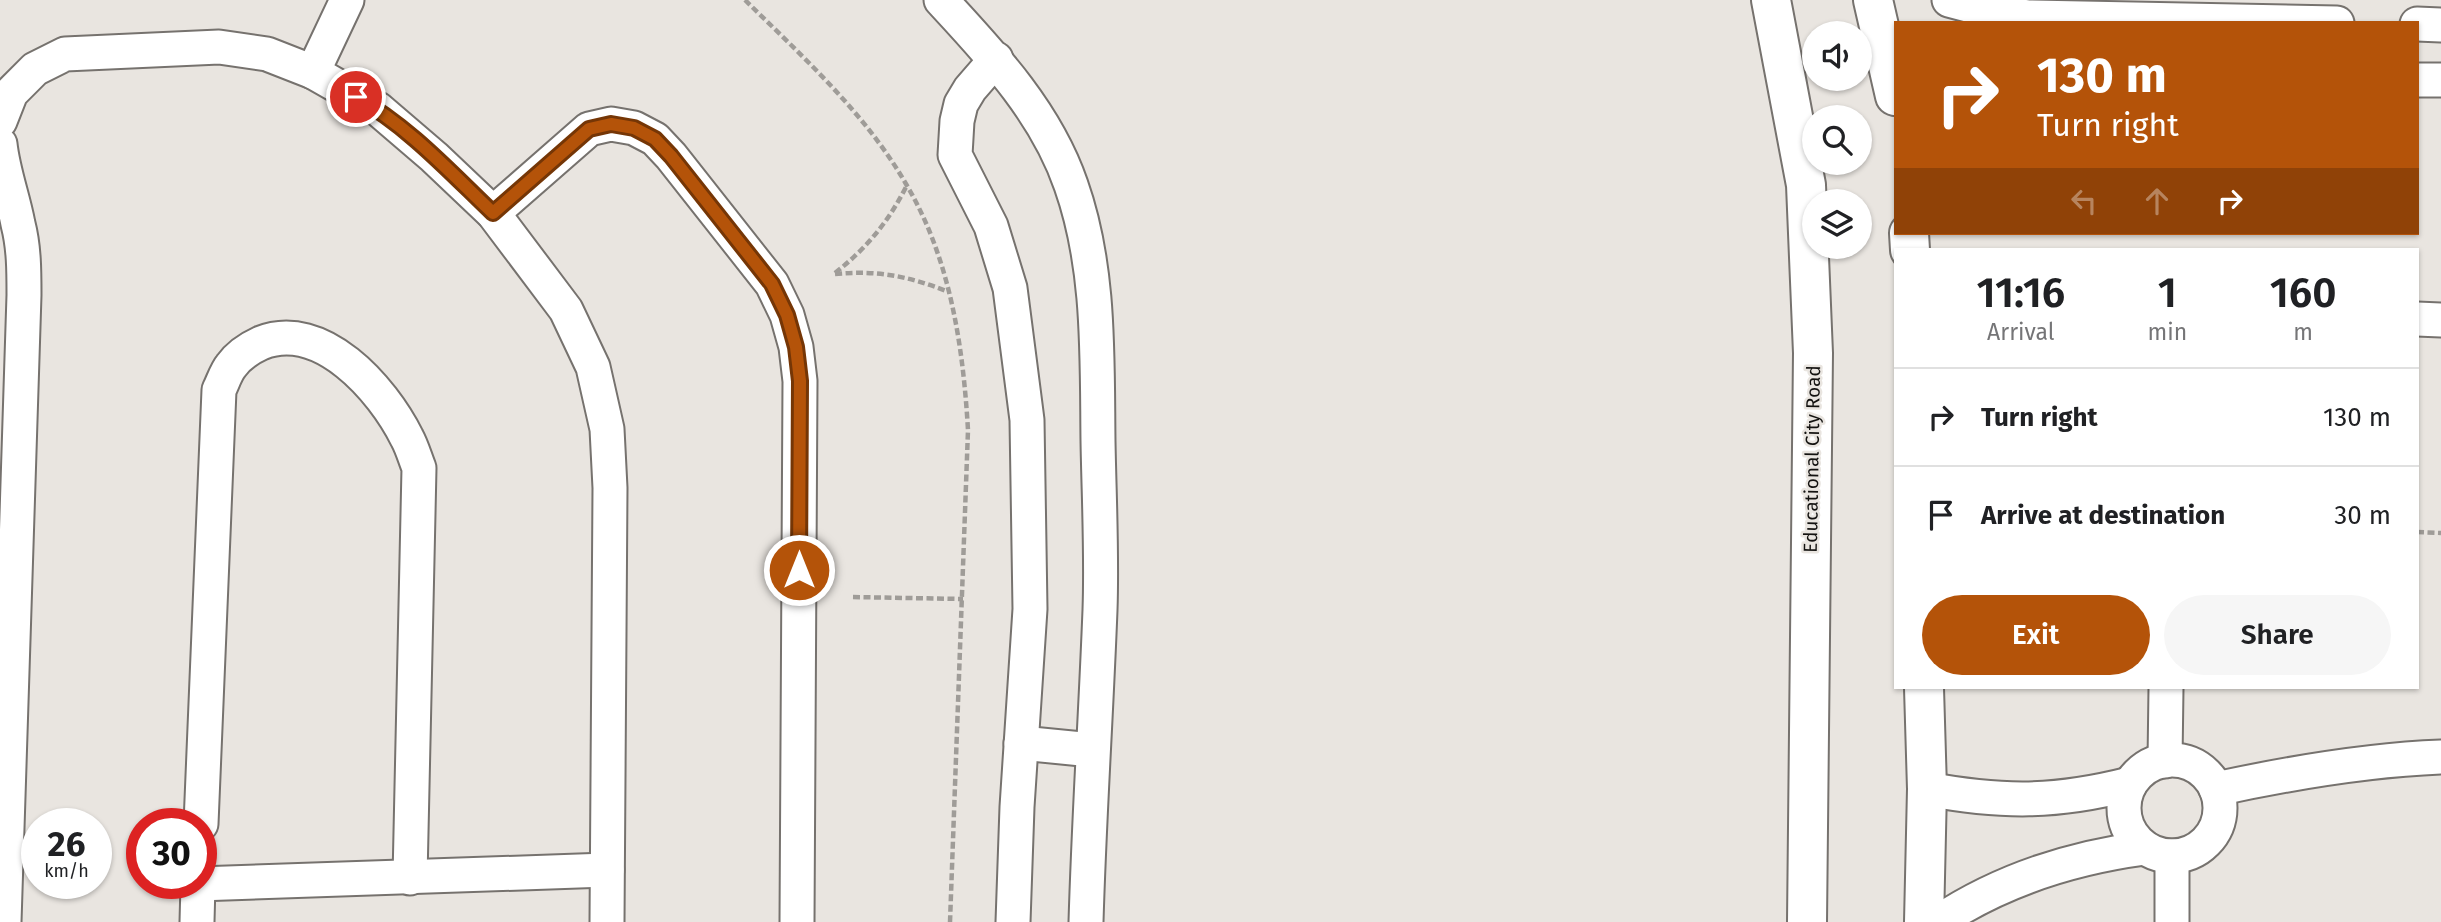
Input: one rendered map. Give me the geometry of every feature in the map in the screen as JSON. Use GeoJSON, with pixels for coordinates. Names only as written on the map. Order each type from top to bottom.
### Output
{"type":"FeatureCollection","features":[{"type":"Feature","properties":{"kind":"street"},"geometry":{"type":"LineString","coordinates":[[313,72],[347,0]]}},
{"type":"Feature","properties":{"kind":"street"},"geometry":{"type":"LineString","coordinates":[[941,0],[996,59],[1039,118],[1071,183],[1090,253],[1096,328],[1100,607],[1086,922]]}},
{"type":"Feature","properties":{"kind":"street","name":"Educational City Road"},"geometry":{"type":"LineString","coordinates":[[1771,0],[1806,185],[1813,353],[1807,922]]}},
{"type":"Feature","properties":{"kind":"street"},"geometry":{"type":"LineString","coordinates":[[1873,0],[1894,92]]}},
{"type":"Feature","properties":{"kind":"street"},"geometry":{"type":"LineString","coordinates":[[1949,0],[1998,13],[2029,17],[2234,21]]}},
{"type":"Feature","properties":{"kind":"street"},"geometry":{"type":"LineString","coordinates":[[2419,24],[2441,24]]}},
{"type":"Feature","properties":{"kind":"street"},"geometry":{"type":"LineString","coordinates":[[0,121],[11,93],[35,69],[65,54],[219,47],[267,54],[313,72],[378,109],[493,213],[566,310],[593,367],[607,429],[610,488],[607,922]]}},
{"type":"Feature","properties":{"kind":"street"},"geometry":{"type":"LineString","coordinates":[[996,59],[970,89],[961,104],[954,155],[990,226],[1010,288],[1027,420],[1030,609],[1013,922]]}},
{"type":"Feature","properties":{"kind":"street"},"geometry":{"type":"LineString","coordinates":[[2419,80],[2441,80]]}},
{"type":"Feature","properties":{"kind":"street"},"geometry":{"type":"LineString","coordinates":[[493,213],[589,129],[611,124],[634,128],[655,139],[671,156],[772,284],[787,315],[796,347],[800,381],[797,922]]}},
{"type":"Feature","properties":{"kind":"street"},"geometry":{"type":"LineString","coordinates":[[0,144],[1,160],[19,226],[24,261],[11,380],[4,922]]}},
{"type":"Feature","properties":{"kind":"street"},"geometry":{"type":"LineString","coordinates":[[2419,319],[2441,320]]}},
{"type":"Feature","properties":{"kind":"street"},"geometry":{"type":"LineString","coordinates":[[202,808],[219,390],[231,365],[251,348],[275,338],[300,337],[324,346],[369,384],[408,438],[419,468],[410,878]]}},
{"type":"Feature","properties":{"kind":"street"},"geometry":{"type":"LineString","coordinates":[[1924,689],[1927,789],[1924,922]]}},
{"type":"Feature","properties":{"kind":"street"},"geometry":{"type":"LineString","coordinates":[[2165,761],[2166,689]]}},
{"type":"Feature","properties":{"kind":"street"},"geometry":{"type":"LineString","coordinates":[[1021,743],[1092,750]]}},
{"type":"Feature","properties":{"kind":"street"},"geometry":{"type":"LineString","coordinates":[[2216,789],[2284,774],[2339,766],[2441,757]]}},
{"type":"Feature","properties":{"kind":"street"},"geometry":{"type":"LineString","coordinates":[[1938,922],[1992,891],[2066,862],[2158,852],[2186,855],[2199,848],[2210,838],[2217,826],[2220,812],[2216,789],[2205,773],[2193,765],[2179,761],[2151,765],[2139,773],[2130,784],[2124,812],[2127,826],[2134,838],[2158,852],[2172,922]]}},
{"type":"Feature","properties":{"kind":"street"},"geometry":{"type":"LineString","coordinates":[[1927,789],[2009,801],[2091,794],[2130,784]]}},
{"type":"Feature","properties":{"kind":"street"},"geometry":{"type":"LineString","coordinates":[[217,883],[607,870]]}},
{"type":"Feature","properties":{"kind":"street"},"geometry":{"type":"LineString","coordinates":[[197,922],[198,899]]}},
{"type":"Feature","properties":{"kind":"path"},"geometry":{"type":"LineString","coordinates":[[745,0],[803,57],[857,116],[907,185],[925,219],[949,292],[962,360],[968,430],[950,922]]}},
{"type":"Feature","properties":{"kind":"path"},"geometry":{"type":"LineString","coordinates":[[907,185],[885,225],[862,251],[835,274],[881,273],[904,276],[949,292]]}},
{"type":"Feature","properties":{"kind":"path"},"geometry":{"type":"LineString","coordinates":[[2419,532],[2441,533]]}},
{"type":"Feature","properties":{"kind":"path"},"geometry":{"type":"LineString","coordinates":[[853,597],[963,599]]}},
{"type":"Feature","properties":{"kind":"route"},"geometry":{"type":"LineString","coordinates":[[356,97],[378,109],[397,125],[493,213],[589,129],[611,124],[634,128],[655,139],[671,156],[772,284],[787,315],[796,347],[800,381],[799,570]]}}]}
